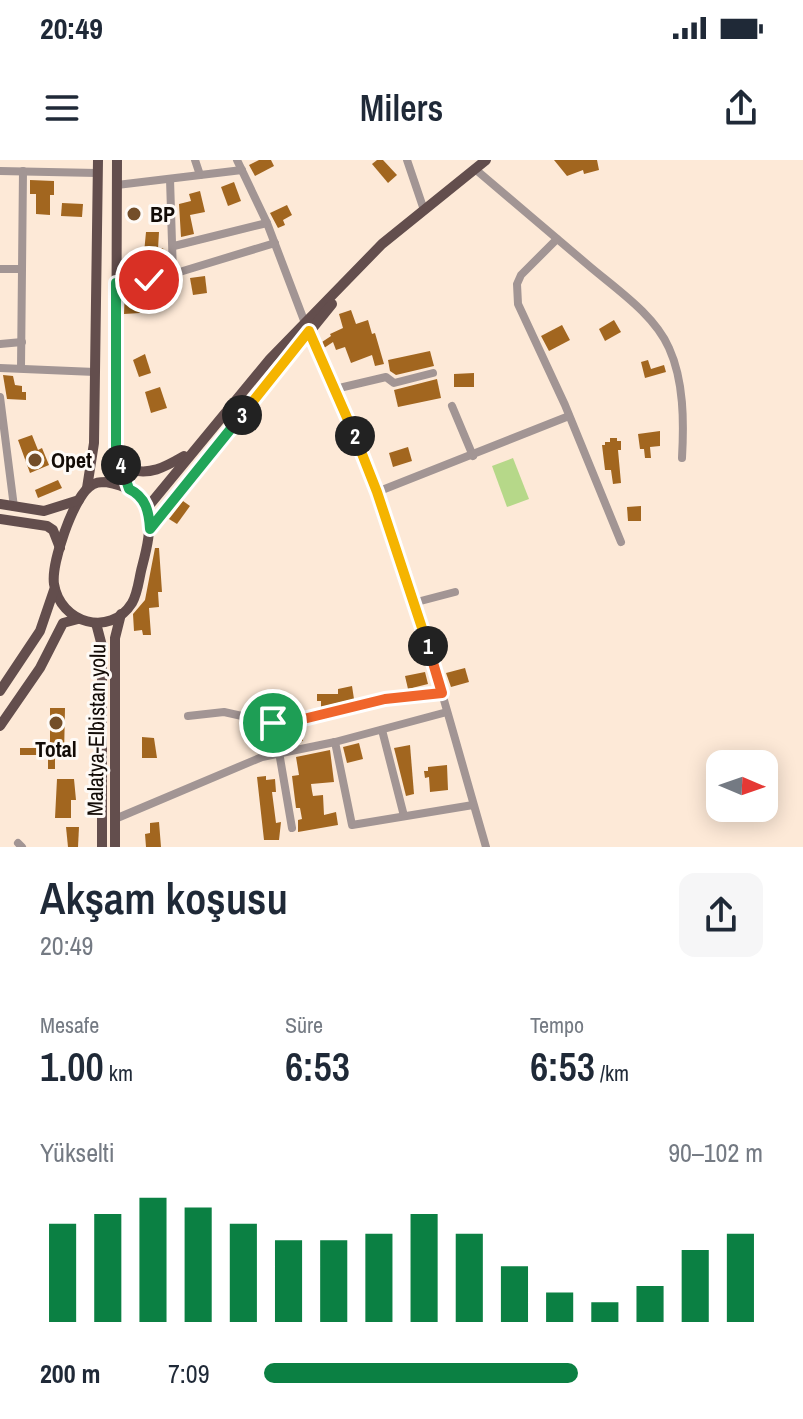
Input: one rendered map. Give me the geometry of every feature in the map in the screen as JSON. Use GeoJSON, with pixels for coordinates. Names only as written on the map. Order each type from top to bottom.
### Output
{"type":"FeatureCollection","features":[{"type":"Feature","properties":{"kind":"main road"},"geometry":{"type":"LineString","coordinates":[[87,488],[106,482],[138,493],[147,508],[150,529],[133,602],[121,614],[96,623],[82,622],[59,601],[53,578],[66,526],[87,488],[94,443],[98,160]]}},
{"type":"Feature","properties":{"kind":"main road"},"geometry":{"type":"LineString","coordinates":[[117,160],[116,449],[129,489]]}},
{"type":"Feature","properties":{"kind":"main road"},"geometry":{"type":"LineString","coordinates":[[150,529],[307,327],[382,244],[486,160]]}},
{"type":"Feature","properties":{"kind":"main road"},"geometry":{"type":"LineString","coordinates":[[147,508],[270,359],[307,327]]}},
{"type":"Feature","properties":{"kind":"main road"},"geometry":{"type":"LineString","coordinates":[[116,449],[128,469],[139,472],[160,470],[192,451]]}},
{"type":"Feature","properties":{"kind":"main road"},"geometry":{"type":"LineString","coordinates":[[0,504],[31,511],[53,510],[79,500]]}},
{"type":"Feature","properties":{"kind":"main road"},"geometry":{"type":"LineString","coordinates":[[0,519],[47,526],[53,530],[60,550]]}},
{"type":"Feature","properties":{"kind":"main road"},"geometry":{"type":"LineString","coordinates":[[0,691],[40,631],[55,588]]}},
{"type":"Feature","properties":{"kind":"main road","name":"Malatya-Elbistan yolu"},"geometry":{"type":"LineString","coordinates":[[115,847],[115,638],[121,614]]}},
{"type":"Feature","properties":{"kind":"main road"},"geometry":{"type":"LineString","coordinates":[[0,726],[40,668],[63,623],[78,619]]}},
{"type":"Feature","properties":{"kind":"main road","name":"Malatya-Elbistan yolu"},"geometry":{"type":"LineString","coordinates":[[96,623],[102,646],[102,847]]}},
{"type":"Feature","properties":{"kind":"street"},"geometry":{"type":"LineString","coordinates":[[11,160],[11,171]]}},
{"type":"Feature","properties":{"kind":"street"},"geometry":{"type":"LineString","coordinates":[[195,160],[200,175]]}},
{"type":"Feature","properties":{"kind":"street"},"geometry":{"type":"LineString","coordinates":[[237,160],[267,223],[377,492],[442,693],[486,847]]}},
{"type":"Feature","properties":{"kind":"street"},"geometry":{"type":"LineString","coordinates":[[404,160],[424,210]]}},
{"type":"Feature","properties":{"kind":"street"},"geometry":{"type":"LineString","coordinates":[[475,169],[624,296],[663,338],[674,364],[684,421],[682,458]]}},
{"type":"Feature","properties":{"kind":"street"},"geometry":{"type":"LineString","coordinates":[[117,185],[242,170]]}},
{"type":"Feature","properties":{"kind":"street"},"geometry":{"type":"LineString","coordinates":[[0,171],[97,173]]}},
{"type":"Feature","properties":{"kind":"street"},"geometry":{"type":"LineString","coordinates":[[21,368],[23,171]]}},
{"type":"Feature","properties":{"kind":"street"},"geometry":{"type":"LineString","coordinates":[[170,179],[173,274]]}},
{"type":"Feature","properties":{"kind":"street"},"geometry":{"type":"LineString","coordinates":[[174,246],[267,223]]}},
{"type":"Feature","properties":{"kind":"street"},"geometry":{"type":"LineString","coordinates":[[557,239],[521,275],[518,304],[621,542]]}},
{"type":"Feature","properties":{"kind":"street"},"geometry":{"type":"LineString","coordinates":[[116,283],[142,282],[275,243]]}},
{"type":"Feature","properties":{"kind":"street"},"geometry":{"type":"LineString","coordinates":[[0,269],[22,269]]}},
{"type":"Feature","properties":{"kind":"street"},"geometry":{"type":"LineString","coordinates":[[0,344],[22,342]]}},
{"type":"Feature","properties":{"kind":"street"},"geometry":{"type":"LineString","coordinates":[[0,368],[95,372]]}},
{"type":"Feature","properties":{"kind":"street"},"geometry":{"type":"LineString","coordinates":[[335,389],[386,377],[394,383],[433,373]]}},
{"type":"Feature","properties":{"kind":"street"},"geometry":{"type":"LineString","coordinates":[[0,397],[14,507]]}},
{"type":"Feature","properties":{"kind":"street"},"geometry":{"type":"LineString","coordinates":[[452,406],[473,456]]}},
{"type":"Feature","properties":{"kind":"street"},"geometry":{"type":"LineString","coordinates":[[377,492],[569,416]]}},
{"type":"Feature","properties":{"kind":"street"},"geometry":{"type":"LineString","coordinates":[[413,603],[455,592]]}},
{"type":"Feature","properties":{"kind":"street"},"geometry":{"type":"LineString","coordinates":[[188,716],[224,712],[273,723],[291,722],[385,699],[442,693]]}},
{"type":"Feature","properties":{"kind":"street"},"geometry":{"type":"LineString","coordinates":[[115,819],[231,768],[279,752],[335,742],[447,712]]}},
{"type":"Feature","properties":{"kind":"street"},"geometry":{"type":"LineString","coordinates":[[382,730],[404,816]]}},
{"type":"Feature","properties":{"kind":"street"},"geometry":{"type":"LineString","coordinates":[[335,742],[352,825],[473,805]]}},
{"type":"Feature","properties":{"kind":"street"},"geometry":{"type":"LineString","coordinates":[[279,752],[292,828]]}},
{"type":"Feature","properties":{"kind":"green space"},"geometry":{"type":"Polygon","coordinates":[[[513,458],[529,499],[507,507],[492,466],[513,458]]]}},
{"type":"Feature","properties":{"kind":"building"},"geometry":{"type":"Polygon","coordinates":[[[259,160],[271,160],[274,166],[255,176],[249,165],[259,160]]]}},
{"type":"Feature","properties":{"kind":"building"},"geometry":{"type":"Polygon","coordinates":[[[383,160],[397,175],[388,183],[372,164],[383,160]]]}},
{"type":"Feature","properties":{"kind":"building"},"geometry":{"type":"Polygon","coordinates":[[[554,160],[597,160],[599,170],[584,174],[583,170],[567,176],[554,160]]]}},
{"type":"Feature","properties":{"kind":"building"},"geometry":{"type":"Polygon","coordinates":[[[30,180],[54,181],[50,215],[36,214],[36,194],[30,194],[30,180]]]}},
{"type":"Feature","properties":{"kind":"building"},"geometry":{"type":"Polygon","coordinates":[[[234,182],[241,201],[228,206],[221,187],[234,182]]]}},
{"type":"Feature","properties":{"kind":"building"},"geometry":{"type":"Polygon","coordinates":[[[200,191],[205,212],[190,215],[194,234],[181,237],[179,204],[191,201],[189,194],[200,191]]]}},
{"type":"Feature","properties":{"kind":"building"},"geometry":{"type":"Polygon","coordinates":[[[62,203],[83,204],[82,217],[61,216],[62,203]]]}},
{"type":"Feature","properties":{"kind":"building"},"geometry":{"type":"Polygon","coordinates":[[[287,205],[292,215],[283,220],[285,225],[278,228],[270,213],[287,205]]]}},
{"type":"Feature","properties":{"kind":"building"},"geometry":{"type":"Polygon","coordinates":[[[146,232],[159,232],[158,249],[163,248],[166,258],[146,262],[148,273],[132,275],[128,255],[144,253],[146,232]]]}},
{"type":"Feature","properties":{"kind":"building"},"geometry":{"type":"Polygon","coordinates":[[[205,276],[207,293],[193,295],[190,278],[205,276]]]}},
{"type":"Feature","properties":{"kind":"building"},"geometry":{"type":"Polygon","coordinates":[[[166,284],[168,307],[161,307],[161,304],[139,306],[140,313],[124,314],[125,290],[166,284]]]}},
{"type":"Feature","properties":{"kind":"building"},"geometry":{"type":"Polygon","coordinates":[[[351,310],[356,324],[368,320],[384,364],[375,366],[372,355],[351,363],[345,347],[336,350],[333,342],[324,348],[322,342],[343,328],[339,314],[351,310]]]}},
{"type":"Feature","properties":{"kind":"building"},"geometry":{"type":"Polygon","coordinates":[[[614,320],[621,332],[605,341],[599,329],[614,320]]]}},
{"type":"Feature","properties":{"kind":"building"},"geometry":{"type":"Polygon","coordinates":[[[562,325],[570,340],[549,351],[541,336],[562,325]]]}},
{"type":"Feature","properties":{"kind":"building"},"geometry":{"type":"Polygon","coordinates":[[[430,351],[434,366],[396,375],[390,371],[388,360],[430,351]]]}},
{"type":"Feature","properties":{"kind":"building"},"geometry":{"type":"Polygon","coordinates":[[[145,354],[151,373],[139,377],[133,360],[145,354]]]}},
{"type":"Feature","properties":{"kind":"building"},"geometry":{"type":"Polygon","coordinates":[[[648,360],[651,369],[664,365],[666,372],[645,378],[641,362],[648,360]]]}},
{"type":"Feature","properties":{"kind":"building"},"geometry":{"type":"Polygon","coordinates":[[[474,373],[474,387],[454,387],[454,374],[474,373]]]}},
{"type":"Feature","properties":{"kind":"building"},"geometry":{"type":"Polygon","coordinates":[[[3,375],[13,376],[15,385],[22,386],[22,392],[26,392],[26,400],[7,399],[3,375]]]}},
{"type":"Feature","properties":{"kind":"building"},"geometry":{"type":"Polygon","coordinates":[[[437,379],[441,398],[398,407],[394,390],[437,379]]]}},
{"type":"Feature","properties":{"kind":"building"},"geometry":{"type":"Polygon","coordinates":[[[160,387],[167,408],[151,413],[145,392],[160,387]]]}},
{"type":"Feature","properties":{"kind":"building"},"geometry":{"type":"Polygon","coordinates":[[[660,431],[660,446],[650,447],[651,458],[645,458],[638,434],[660,431]]]}},
{"type":"Feature","properties":{"kind":"building"},"geometry":{"type":"Polygon","coordinates":[[[32,435],[49,465],[30,473],[18,440],[32,435]]]}},
{"type":"Feature","properties":{"kind":"building"},"geometry":{"type":"Polygon","coordinates":[[[610,438],[621,441],[621,450],[618,450],[621,483],[613,484],[611,470],[605,470],[602,445],[610,442],[610,438]]]}},
{"type":"Feature","properties":{"kind":"building"},"geometry":{"type":"Polygon","coordinates":[[[408,447],[412,461],[393,467],[389,453],[408,447]]]}},
{"type":"Feature","properties":{"kind":"building"},"geometry":{"type":"Polygon","coordinates":[[[58,480],[62,488],[38,498],[35,490],[58,480]]]}},
{"type":"Feature","properties":{"kind":"building"},"geometry":{"type":"Polygon","coordinates":[[[183,501],[190,506],[177,524],[169,519],[183,501]]]}},
{"type":"Feature","properties":{"kind":"building"},"geometry":{"type":"Polygon","coordinates":[[[641,506],[641,521],[628,521],[627,507],[641,506]]]}},
{"type":"Feature","properties":{"kind":"building"},"geometry":{"type":"Polygon","coordinates":[[[155,548],[159,548],[162,592],[158,592],[159,607],[149,608],[151,635],[143,635],[142,630],[134,631],[133,614],[145,600],[155,548]]]}},
{"type":"Feature","properties":{"kind":"building"},"geometry":{"type":"Polygon","coordinates":[[[465,668],[469,682],[451,687],[446,673],[465,668]]]}},
{"type":"Feature","properties":{"kind":"building"},"geometry":{"type":"Polygon","coordinates":[[[425,672],[428,684],[408,689],[405,676],[425,672]]]}},
{"type":"Feature","properties":{"kind":"building"},"geometry":{"type":"Polygon","coordinates":[[[352,686],[354,699],[321,707],[321,701],[317,701],[317,694],[338,694],[338,689],[352,686]]]}},
{"type":"Feature","properties":{"kind":"building"},"geometry":{"type":"Polygon","coordinates":[[[50,708],[65,708],[64,756],[55,756],[55,769],[48,769],[48,755],[20,755],[20,748],[50,748],[50,708]]]}},
{"type":"Feature","properties":{"kind":"building"},"geometry":{"type":"Polygon","coordinates":[[[301,727],[303,741],[285,743],[281,730],[301,727]]]}},
{"type":"Feature","properties":{"kind":"building"},"geometry":{"type":"Polygon","coordinates":[[[142,737],[154,738],[157,758],[142,758],[142,737]]]}},
{"type":"Feature","properties":{"kind":"building"},"geometry":{"type":"Polygon","coordinates":[[[359,743],[363,759],[347,763],[343,747],[359,743]]]}},
{"type":"Feature","properties":{"kind":"building"},"geometry":{"type":"Polygon","coordinates":[[[410,745],[414,794],[406,796],[394,748],[410,745]]]}},
{"type":"Feature","properties":{"kind":"building"},"geometry":{"type":"Polygon","coordinates":[[[330,750],[334,782],[311,784],[313,796],[323,795],[324,815],[336,812],[338,825],[298,832],[298,820],[302,819],[300,808],[296,808],[292,776],[299,775],[296,757],[330,750]]]}},
{"type":"Feature","properties":{"kind":"building"},"geometry":{"type":"Polygon","coordinates":[[[447,765],[448,790],[430,792],[429,777],[425,778],[424,771],[428,771],[428,767],[447,765]]]}},
{"type":"Feature","properties":{"kind":"building"},"geometry":{"type":"Polygon","coordinates":[[[266,776],[266,780],[275,779],[276,792],[272,792],[276,823],[281,822],[279,840],[264,840],[257,777],[266,776]]]}},
{"type":"Feature","properties":{"kind":"building"},"geometry":{"type":"Polygon","coordinates":[[[57,779],[74,779],[76,800],[71,800],[71,818],[55,818],[57,779]]]}},
{"type":"Feature","properties":{"kind":"building"},"geometry":{"type":"Polygon","coordinates":[[[159,822],[161,847],[146,847],[145,834],[150,833],[150,823],[159,822]]]}},
{"type":"Feature","properties":{"kind":"building"},"geometry":{"type":"Polygon","coordinates":[[[66,827],[79,827],[78,847],[68,847],[66,827]]]}},
{"type":"Feature","properties":{"kind":"place","name":"BP"},"geometry":{"type":"Point","coordinates":[134,214]}},
{"type":"Feature","properties":{"kind":"place","name":"Opet"},"geometry":{"type":"Point","coordinates":[35,460]}},
{"type":"Feature","properties":{"kind":"place","name":"Total"},"geometry":{"type":"Point","coordinates":[56,723]}},
{"type":"Feature","properties":{"kind":"route"},"geometry":{"type":"LineString","coordinates":[[149,280],[116,283],[116,449],[129,489],[138,493],[144,501],[150,529],[309,331],[347,414],[377,492],[442,693],[385,699],[291,722],[273,723]]}}]}
